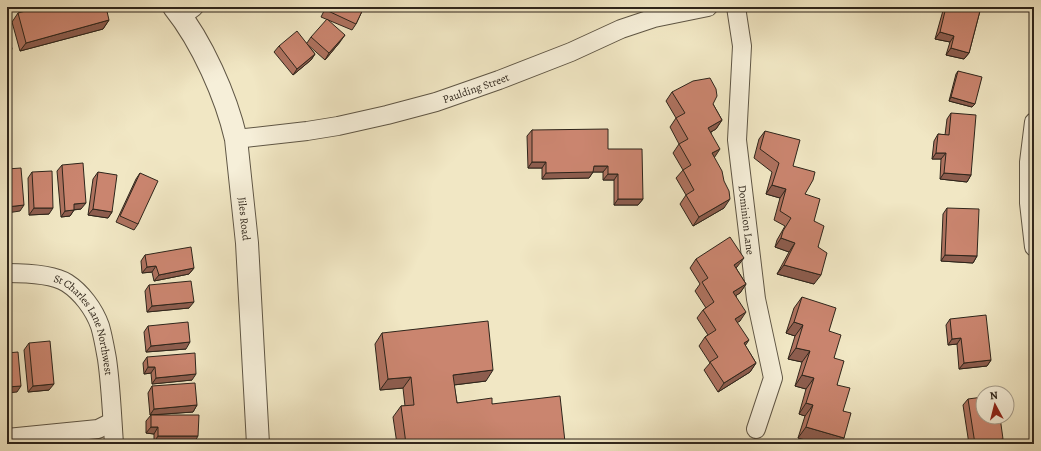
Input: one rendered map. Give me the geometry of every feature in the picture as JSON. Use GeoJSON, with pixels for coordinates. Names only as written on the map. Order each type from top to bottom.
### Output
{"type":"FeatureCollection","features":[{"type":"Feature","properties":{"kind":"street","name":"Paulding Street"},"geometry":{"type":"LineString","coordinates":[[236,139],[338,126],[436,102],[499,80],[571,52],[621,29],[654,18],[708,7]]}},
{"type":"Feature","properties":{"kind":"street","name":"Dominion Lane"},"geometry":{"type":"LineString","coordinates":[[736,7],[742,46],[737,140],[756,299],[773,378],[756,429]]}},
{"type":"Feature","properties":{"kind":"street","name":"Jiles Road"},"geometry":{"type":"LineString","coordinates":[[183,10],[208,63],[231,121],[236,139],[247,243],[258,444]]}},
{"type":"Feature","properties":{"kind":"street"},"geometry":{"type":"LineString","coordinates":[[1034,122],[1029,162],[1029,203],[1034,247]]}},
{"type":"Feature","properties":{"kind":"street","name":"St Charles Lane Northwest"},"geometry":{"type":"LineString","coordinates":[[7,273],[43,276],[66,282],[79,293],[91,308],[100,326],[105,350],[110,382],[114,444]]}},
{"type":"Feature","properties":{"kind":"street"},"geometry":{"type":"LineString","coordinates":[[7,438],[98,429],[112,422]]}},
{"type":"Feature","properties":{"kind":"building"},"geometry":{"type":"Polygon","coordinates":[[[41,7],[106,7],[109,20],[26,43],[18,13],[41,7]]]}},
{"type":"Feature","properties":{"kind":"building"},"geometry":{"type":"Polygon","coordinates":[[[327,7],[364,7],[356,24],[326,10],[327,7]]]}},
{"type":"Feature","properties":{"kind":"building"},"geometry":{"type":"Polygon","coordinates":[[[946,7],[981,7],[969,53],[951,48],[954,36],[940,32],[946,7]]]}},
{"type":"Feature","properties":{"kind":"building"},"geometry":{"type":"Polygon","coordinates":[[[327,19],[345,35],[329,53],[311,37],[327,19]]]}},
{"type":"Feature","properties":{"kind":"building"},"geometry":{"type":"Polygon","coordinates":[[[7,29],[12,49],[7,50],[7,29]]]}},
{"type":"Feature","properties":{"kind":"building"},"geometry":{"type":"Polygon","coordinates":[[[297,31],[315,54],[297,69],[279,46],[297,31]]]}},
{"type":"Feature","properties":{"kind":"building"},"geometry":{"type":"Polygon","coordinates":[[[958,71],[982,77],[975,104],[951,97],[958,71]]]}},
{"type":"Feature","properties":{"kind":"building"},"geometry":{"type":"Polygon","coordinates":[[[710,78],[716,89],[717,96],[713,104],[722,120],[708,128],[720,149],[712,153],[722,171],[724,181],[729,191],[730,199],[699,217],[686,195],[694,190],[683,170],[691,165],[679,144],[688,139],[676,118],[685,113],[672,92],[693,81],[710,78]]]}},
{"type":"Feature","properties":{"kind":"building"},"geometry":{"type":"Polygon","coordinates":[[[951,113],[976,115],[971,175],[944,173],[946,153],[936,153],[938,134],[949,135],[951,113]]]}},
{"type":"Feature","properties":{"kind":"building"},"geometry":{"type":"Polygon","coordinates":[[[608,129],[608,149],[642,149],[643,199],[618,199],[618,174],[608,174],[608,166],[594,166],[593,172],[546,173],[546,162],[532,162],[532,130],[608,129]]]}},
{"type":"Feature","properties":{"kind":"building"},"geometry":{"type":"Polygon","coordinates":[[[765,131],[800,140],[793,166],[815,172],[813,180],[805,194],[820,199],[814,221],[824,226],[818,247],[827,253],[821,275],[784,265],[795,243],[781,238],[783,231],[791,218],[780,211],[786,189],[772,185],[779,163],[760,149],[765,131]]]}},
{"type":"Feature","properties":{"kind":"building"},"geometry":{"type":"Polygon","coordinates":[[[83,163],[86,203],[74,204],[74,210],[65,211],[62,165],[83,163]]]}},
{"type":"Feature","properties":{"kind":"building"},"geometry":{"type":"Polygon","coordinates":[[[21,168],[24,205],[7,207],[7,169],[21,168]]]}},
{"type":"Feature","properties":{"kind":"building"},"geometry":{"type":"Polygon","coordinates":[[[52,171],[53,208],[34,208],[32,172],[52,171]]]}},
{"type":"Feature","properties":{"kind":"building"},"geometry":{"type":"Polygon","coordinates":[[[98,172],[117,175],[112,212],[93,209],[98,172]]]}},
{"type":"Feature","properties":{"kind":"building"},"geometry":{"type":"Polygon","coordinates":[[[140,173],[158,181],[138,224],[120,216],[140,173]]]}},
{"type":"Feature","properties":{"kind":"building"},"geometry":{"type":"Polygon","coordinates":[[[947,208],[979,209],[977,256],[945,255],[947,208]]]}},
{"type":"Feature","properties":{"kind":"building"},"geometry":{"type":"Polygon","coordinates":[[[730,237],[744,258],[734,265],[746,284],[733,292],[746,312],[735,319],[749,340],[744,343],[756,363],[724,383],[710,362],[718,357],[705,337],[716,330],[703,310],[714,302],[702,282],[708,278],[696,259],[730,237]]]}},
{"type":"Feature","properties":{"kind":"building"},"geometry":{"type":"Polygon","coordinates":[[[191,247],[194,268],[159,275],[156,266],[147,267],[145,255],[191,247]]]}},
{"type":"Feature","properties":{"kind":"building"},"geometry":{"type":"Polygon","coordinates":[[[191,281],[194,302],[152,306],[149,285],[191,281]]]}},
{"type":"Feature","properties":{"kind":"building"},"geometry":{"type":"Polygon","coordinates":[[[802,297],[836,308],[829,331],[841,335],[834,358],[844,361],[837,385],[850,388],[843,411],[851,413],[844,438],[806,427],[813,405],[806,403],[814,378],[802,375],[810,351],[796,348],[803,325],[794,322],[802,297]]]}},
{"type":"Feature","properties":{"kind":"building"},"geometry":{"type":"Polygon","coordinates":[[[986,315],[991,360],[964,363],[961,338],[952,339],[950,319],[986,315]]]}},
{"type":"Feature","properties":{"kind":"building"},"geometry":{"type":"Polygon","coordinates":[[[488,321],[493,370],[453,375],[457,403],[492,398],[492,404],[560,396],[565,442],[552,444],[406,444],[401,406],[414,405],[411,377],[388,379],[382,333],[488,321]]]}},
{"type":"Feature","properties":{"kind":"building"},"geometry":{"type":"Polygon","coordinates":[[[188,322],[190,342],[151,346],[148,326],[188,322]]]}},
{"type":"Feature","properties":{"kind":"building"},"geometry":{"type":"Polygon","coordinates":[[[50,341],[54,384],[33,386],[29,343],[50,341]]]}},
{"type":"Feature","properties":{"kind":"building"},"geometry":{"type":"Polygon","coordinates":[[[18,352],[21,386],[7,387],[7,353],[18,352]]]}},
{"type":"Feature","properties":{"kind":"building"},"geometry":{"type":"Polygon","coordinates":[[[195,353],[196,374],[156,378],[155,367],[148,367],[147,357],[195,353]]]}},
{"type":"Feature","properties":{"kind":"building"},"geometry":{"type":"Polygon","coordinates":[[[195,383],[197,405],[154,409],[152,386],[195,383]]]}},
{"type":"Feature","properties":{"kind":"building"},"geometry":{"type":"Polygon","coordinates":[[[975,398],[975,425],[1001,425],[1003,439],[975,444],[968,399],[975,398]]]}},
{"type":"Feature","properties":{"kind":"building"},"geometry":{"type":"Polygon","coordinates":[[[151,415],[199,415],[198,436],[158,436],[158,427],[151,427],[151,415]]]}}]}
